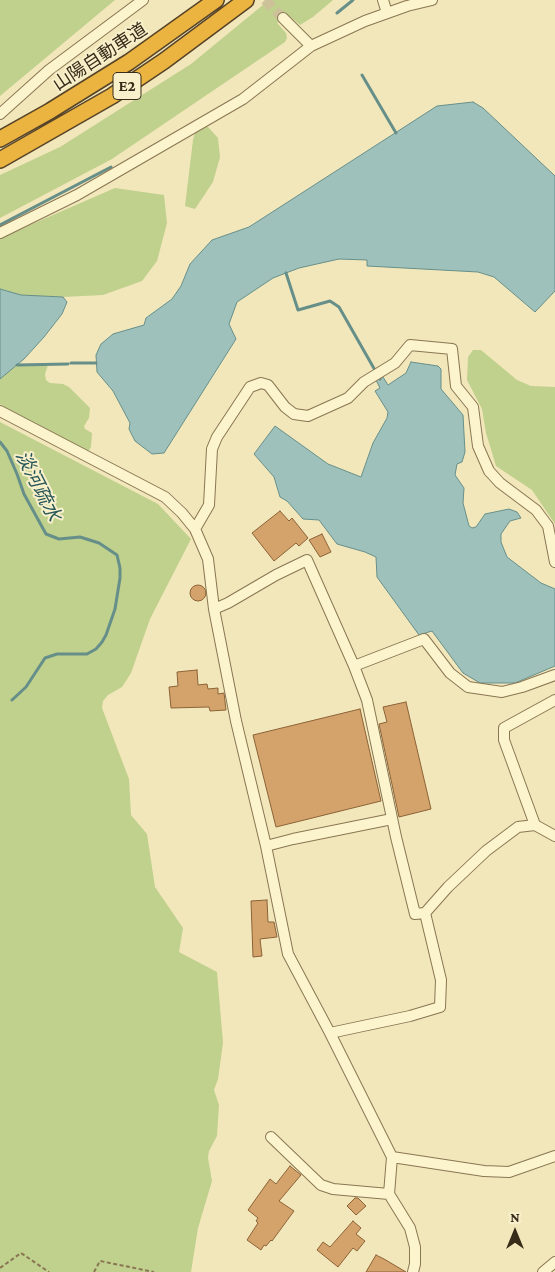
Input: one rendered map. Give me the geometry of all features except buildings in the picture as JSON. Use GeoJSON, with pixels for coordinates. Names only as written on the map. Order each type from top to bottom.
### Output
{"type":"FeatureCollection","features":[{"type":"Feature","properties":{"kind":"highway","name":"山陽自動車道"},"geometry":{"type":"LineString","coordinates":[[0,139],[50,111],[129,62],[216,0]]}},
{"type":"Feature","properties":{"kind":"highway","name":"E2"},"geometry":{"type":"LineString","coordinates":[[0,160],[112,96],[164,61],[246,0]]}},
{"type":"Feature","properties":{"kind":"street"},"geometry":{"type":"LineString","coordinates":[[0,114],[49,70],[143,0]]}},
{"type":"Feature","properties":{"kind":"street"},"geometry":{"type":"LineString","coordinates":[[383,0],[387,13]]}},
{"type":"Feature","properties":{"kind":"street"},"geometry":{"type":"LineString","coordinates":[[0,233],[76,195],[243,99],[312,46],[355,25],[387,13],[432,0]]}},
{"type":"Feature","properties":{"kind":"street"},"geometry":{"type":"LineString","coordinates":[[283,18],[312,46]]}},
{"type":"Feature","properties":{"kind":"street"},"geometry":{"type":"LineString","coordinates":[[195,529],[209,505],[212,449],[217,436],[250,387],[261,383],[268,385],[285,407],[294,414],[308,416],[348,398],[364,382],[395,363],[410,344],[452,349],[456,386],[472,407],[478,446],[489,471],[500,483],[536,510],[548,526],[555,562]]}},
{"type":"Feature","properties":{"kind":"street"},"geometry":{"type":"LineString","coordinates":[[0,411],[165,498],[182,513],[195,529],[208,559],[214,608],[236,721],[266,846],[288,954],[392,1157],[390,1194],[410,1228],[415,1247],[413,1272]]}},
{"type":"Feature","properties":{"kind":"street"},"geometry":{"type":"LineString","coordinates":[[214,608],[228,603],[276,574],[307,560],[367,700],[414,914],[425,914],[448,887],[486,852],[518,827],[535,825],[555,836]]}},
{"type":"Feature","properties":{"kind":"street"},"geometry":{"type":"LineString","coordinates":[[354,666],[424,639],[450,673],[468,687],[502,692],[555,675]]}},
{"type":"Feature","properties":{"kind":"street"},"geometry":{"type":"LineString","coordinates":[[535,825],[504,740],[504,728],[555,700]]}},
{"type":"Feature","properties":{"kind":"street"},"geometry":{"type":"LineString","coordinates":[[266,846],[392,818]]}},
{"type":"Feature","properties":{"kind":"street"},"geometry":{"type":"LineString","coordinates":[[330,1033],[410,1016],[440,1007],[441,980],[425,914]]}},
{"type":"Feature","properties":{"kind":"street"},"geometry":{"type":"LineString","coordinates":[[271,1137],[322,1185],[333,1189],[390,1194]]}},
{"type":"Feature","properties":{"kind":"street"},"geometry":{"type":"LineString","coordinates":[[392,1157],[458,1167],[510,1172],[555,1156]]}},
{"type":"Feature","properties":{"kind":"street"},"geometry":{"type":"LineString","coordinates":[[544,1272],[555,1262]]}},
{"type":"Feature","properties":{"kind":"path"},"geometry":{"type":"LineString","coordinates":[[0,1268],[21,1253],[49,1272]]}},
{"type":"Feature","properties":{"kind":"path"},"geometry":{"type":"LineString","coordinates":[[94,1272],[100,1261],[154,1272]]}},
{"type":"Feature","properties":{"kind":"green space"},"geometry":{"type":"Polygon","coordinates":[[[0,0],[115,0],[0,96],[0,0]]]}},
{"type":"Feature","properties":{"kind":"green space"},"geometry":{"type":"Polygon","coordinates":[[[269,0],[333,0],[300,25],[288,15],[277,23],[286,33],[287,38],[285,42],[112,159],[0,218],[0,175],[60,147],[191,64],[269,0]]]}},
{"type":"Feature","properties":{"kind":"green space"},"geometry":{"type":"Polygon","coordinates":[[[201,126],[208,127],[218,138],[220,157],[213,182],[195,209],[185,206],[193,140],[195,132],[201,126]]]}},
{"type":"Feature","properties":{"kind":"green space"},"geometry":{"type":"Polygon","coordinates":[[[115,188],[164,195],[167,223],[157,261],[142,281],[103,295],[25,296],[0,289],[0,238],[115,188]]]}},
{"type":"Feature","properties":{"kind":"green space"},"geometry":{"type":"Polygon","coordinates":[[[473,350],[481,350],[517,380],[531,386],[555,387],[555,524],[532,490],[496,466],[486,433],[482,409],[467,380],[468,357],[473,350]]]}},
{"type":"Feature","properties":{"kind":"green space"},"geometry":{"type":"Polygon","coordinates":[[[48,365],[45,374],[46,380],[50,383],[63,384],[69,387],[90,408],[89,418],[84,426],[85,429],[92,433],[91,447],[88,452],[15,414],[0,404],[0,379],[4,375],[16,366],[48,365]]]}},
{"type":"Feature","properties":{"kind":"green space"},"geometry":{"type":"Polygon","coordinates":[[[0,422],[158,504],[191,539],[150,619],[131,673],[122,687],[108,695],[103,701],[102,708],[129,779],[131,815],[147,834],[155,887],[183,928],[179,952],[217,972],[223,1043],[218,1079],[214,1090],[219,1105],[217,1136],[209,1151],[208,1158],[212,1181],[198,1228],[191,1272],[0,1272],[0,422]]]}},
{"type":"Feature","properties":{"kind":"water"},"geometry":{"type":"Polygon","coordinates":[[[473,102],[483,108],[555,176],[555,291],[535,312],[494,277],[478,272],[367,266],[367,260],[339,259],[299,268],[273,278],[237,302],[229,324],[236,339],[164,453],[152,454],[135,441],[129,429],[130,423],[113,391],[97,372],[96,355],[101,344],[113,334],[144,325],[146,318],[172,299],[181,286],[190,264],[212,240],[249,227],[437,106],[473,102]]]}},
{"type":"Feature","properties":{"kind":"water"},"geometry":{"type":"Polygon","coordinates":[[[0,289],[21,295],[63,297],[67,302],[62,314],[44,337],[24,359],[0,379],[0,289]]]}},
{"type":"Feature","properties":{"kind":"water"},"geometry":{"type":"Polygon","coordinates":[[[411,362],[438,366],[441,369],[441,389],[463,415],[465,452],[462,462],[457,464],[455,475],[464,488],[463,503],[469,526],[472,528],[476,527],[485,514],[509,509],[517,512],[521,518],[510,521],[501,534],[501,542],[507,557],[541,583],[555,589],[555,666],[515,683],[480,683],[463,673],[432,631],[419,635],[377,577],[376,557],[337,544],[319,520],[303,519],[287,501],[280,497],[274,477],[254,454],[275,426],[328,464],[361,477],[373,443],[387,418],[388,412],[375,391],[380,388],[376,380],[383,377],[388,385],[406,373],[411,362]]]}},
{"type":"Feature","properties":{"kind":"waterway","name":"淡河疏水"},"geometry":{"type":"LineString","coordinates":[[337,13],[353,0]]}},
{"type":"Feature","properties":{"kind":"waterway"},"geometry":{"type":"LineString","coordinates":[[362,75],[396,133]]}},
{"type":"Feature","properties":{"kind":"waterway","name":"淡河疏水"},"geometry":{"type":"LineString","coordinates":[[0,225],[111,167]]}},
{"type":"Feature","properties":{"kind":"waterway"},"geometry":{"type":"LineString","coordinates":[[286,273],[298,310],[330,301],[339,307],[380,379]]}},
{"type":"Feature","properties":{"kind":"waterway"},"geometry":{"type":"LineString","coordinates":[[71,363],[96,363]]}},
{"type":"Feature","properties":{"kind":"waterway"},"geometry":{"type":"LineString","coordinates":[[17,365],[68,364]]}},
{"type":"Feature","properties":{"kind":"waterway","name":"淡河疏水"},"geometry":{"type":"LineString","coordinates":[[0,442],[7,451],[24,494],[46,534],[59,539],[80,537],[99,543],[117,555],[120,568],[115,609],[102,642],[96,649],[87,654],[57,654],[45,658],[26,687],[12,700]]}},
{"type":"Feature","properties":{"kind":"tunnel"},"geometry":{"type":"LineString","coordinates":[[265,0],[283,18]]}}]}
